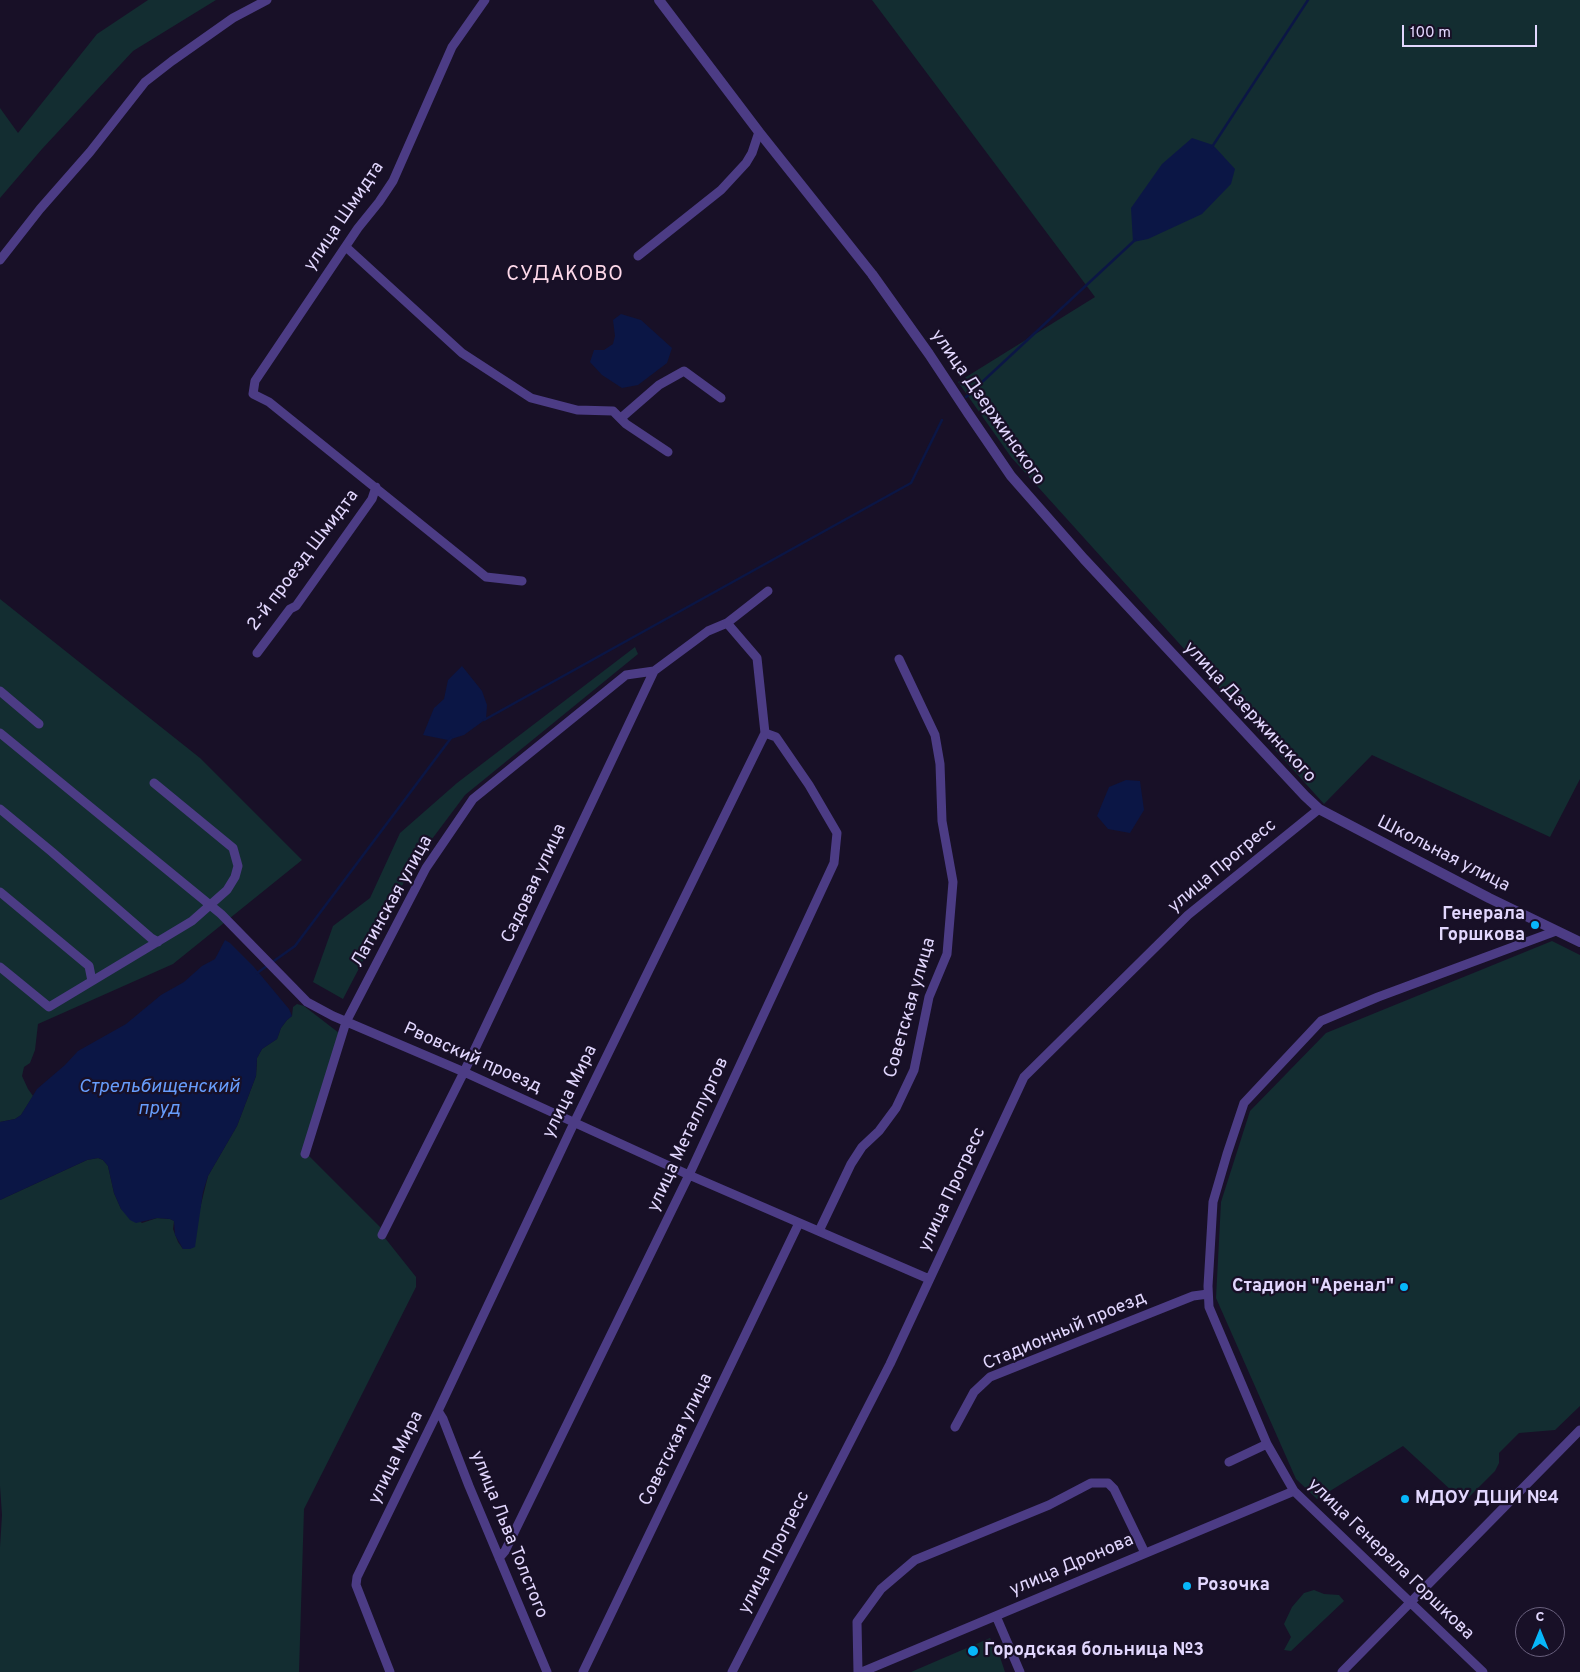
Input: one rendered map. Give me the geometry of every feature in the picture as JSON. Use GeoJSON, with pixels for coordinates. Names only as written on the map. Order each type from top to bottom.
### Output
{"type":"FeatureCollection","features":[{"type":"Feature","properties":{"kind":"street"},"geometry":{"type":"LineString","coordinates":[[0,260],[40,209],[90,152],[145,82],[233,18],[267,0]]}},
{"type":"Feature","properties":{"kind":"street","name":"улица Шмидта"},"geometry":{"type":"LineString","coordinates":[[376,487],[269,402],[253,394],[255,380],[358,228],[393,181],[452,47],[485,0]]}},
{"type":"Feature","properties":{"kind":"street","name":"улица Дзержинского"},"geometry":{"type":"LineString","coordinates":[[659,0],[759,132],[872,274],[929,354],[1011,476],[1084,559],[1318,809]]}},
{"type":"Feature","properties":{"kind":"street"},"geometry":{"type":"LineString","coordinates":[[638,256],[720,190],[746,163],[752,153],[759,132]]}},
{"type":"Feature","properties":{"kind":"street"},"geometry":{"type":"LineString","coordinates":[[346,246],[462,352],[532,398],[577,410],[613,411],[626,424],[668,452]]}},
{"type":"Feature","properties":{"kind":"street"},"geometry":{"type":"LineString","coordinates":[[621,418],[659,386],[684,371],[721,398]]}},
{"type":"Feature","properties":{"kind":"street"},"geometry":{"type":"LineString","coordinates":[[376,487],[486,576],[522,581]]}},
{"type":"Feature","properties":{"kind":"street","name":"2-й проезд Шмидта"},"geometry":{"type":"LineString","coordinates":[[256,653],[290,609],[296,606],[372,498],[376,487]]}},
{"type":"Feature","properties":{"kind":"street","name":"Садовая улица"},"geometry":{"type":"LineString","coordinates":[[382,1235],[464,1072],[654,671],[708,631],[727,623],[768,591]]}},
{"type":"Feature","properties":{"kind":"street"},"geometry":{"type":"LineString","coordinates":[[727,623],[757,658],[765,733]]}},
{"type":"Feature","properties":{"kind":"street","name":"Советская улица"},"geometry":{"type":"LineString","coordinates":[[819,1231],[851,1164],[862,1147],[879,1131],[896,1108],[914,1070],[929,997],[947,954],[953,882],[942,821],[940,764],[935,734],[899,659]]}},
{"type":"Feature","properties":{"kind":"street","name":"Латинская улица"},"geometry":{"type":"LineString","coordinates":[[305,1154],[346,1022],[426,868],[473,799],[626,675],[654,671]]}},
{"type":"Feature","properties":{"kind":"street"},"geometry":{"type":"LineString","coordinates":[[0,691],[39,724]]}},
{"type":"Feature","properties":{"kind":"street","name":"Рвовский проезд"},"geometry":{"type":"LineString","coordinates":[[0,733],[221,914],[307,1002],[346,1022],[464,1072],[689,1175],[930,1279]]}},
{"type":"Feature","properties":{"kind":"street","name":"улица Мира"},"geometry":{"type":"LineString","coordinates":[[390,1672],[356,1585],[357,1577],[574,1123],[765,733]]}},
{"type":"Feature","properties":{"kind":"street","name":"улица Металлургов"},"geometry":{"type":"LineString","coordinates":[[499,1558],[505,1552],[689,1175],[834,863],[837,833],[809,785],[776,737],[765,733]]}},
{"type":"Feature","properties":{"kind":"street"},"geometry":{"type":"LineString","coordinates":[[0,967],[50,1007],[192,921],[227,890],[235,877],[238,866],[234,848],[154,783]]}},
{"type":"Feature","properties":{"kind":"street"},"geometry":{"type":"LineString","coordinates":[[0,809],[158,942]]}},
{"type":"Feature","properties":{"kind":"street","name":"Школьная улица"},"geometry":{"type":"LineString","coordinates":[[1318,809],[1580,942]]}},
{"type":"Feature","properties":{"kind":"street","name":"улица Прогресс"},"geometry":{"type":"LineString","coordinates":[[732,1672],[890,1364],[1024,1077],[1188,915],[1318,809]]}},
{"type":"Feature","properties":{"kind":"street"},"geometry":{"type":"LineString","coordinates":[[0,892],[88,966],[92,981]]}},
{"type":"Feature","properties":{"kind":"street","name":"улица Генерала Горшкова"},"geometry":{"type":"LineString","coordinates":[[1483,1672],[1294,1491],[1267,1444],[1209,1307],[1213,1202],[1244,1103],[1321,1020],[1556,931]]}},
{"type":"Feature","properties":{"kind":"street","name":"Советская улица"},"geometry":{"type":"LineString","coordinates":[[583,1672],[799,1223]]}},
{"type":"Feature","properties":{"kind":"street","name":"Стадионный проезд"},"geometry":{"type":"LineString","coordinates":[[955,1427],[974,1392],[990,1377],[1194,1296],[1208,1294]]}},
{"type":"Feature","properties":{"kind":"street","name":"улица Льва Толстого"},"geometry":{"type":"LineString","coordinates":[[438,1411],[443,1419],[547,1672]]}},
{"type":"Feature","properties":{"kind":"street"},"geometry":{"type":"LineString","coordinates":[[1342,1672],[1580,1430]]}},
{"type":"Feature","properties":{"kind":"street"},"geometry":{"type":"LineString","coordinates":[[1229,1462],[1267,1444]]}},
{"type":"Feature","properties":{"kind":"street"},"geometry":{"type":"LineString","coordinates":[[858,1672],[857,1622],[881,1589],[915,1560],[1049,1505],[1091,1483],[1108,1483],[1114,1489],[1145,1553]]}},
{"type":"Feature","properties":{"kind":"street","name":"улица Дронова"},"geometry":{"type":"LineString","coordinates":[[862,1672],[1294,1491]]}},
{"type":"Feature","properties":{"kind":"street"},"geometry":{"type":"LineString","coordinates":[[996,1616],[1020,1672]]}},
{"type":"Feature","properties":{"kind":"green space"},"geometry":{"type":"Polygon","coordinates":[[[148,0],[216,0],[133,51],[42,149],[0,198],[0,108],[18,133],[97,34],[148,0]]]}},
{"type":"Feature","properties":{"kind":"green space"},"geometry":{"type":"Polygon","coordinates":[[[872,0],[1580,0],[1580,779],[1550,837],[1372,755],[1324,804],[1011,457],[958,382],[1095,297],[872,0]]]}},
{"type":"Feature","properties":{"kind":"green space"},"geometry":{"type":"Polygon","coordinates":[[[0,599],[200,758],[302,860],[173,964],[38,1024],[35,1050],[30,1063],[24,1067],[22,1076],[33,1096],[21,1115],[15,1119],[0,1122],[0,599]]]}},
{"type":"Feature","properties":{"kind":"green space"},"geometry":{"type":"Polygon","coordinates":[[[635,647],[638,654],[465,795],[414,863],[343,999],[313,982],[333,926],[370,898],[400,833],[457,783],[635,647]]]}},
{"type":"Feature","properties":{"kind":"green space"},"geometry":{"type":"Polygon","coordinates":[[[1552,941],[1580,955],[1580,1406],[1555,1430],[1519,1433],[1499,1453],[1499,1463],[1495,1471],[1464,1502],[1403,1446],[1317,1499],[1296,1479],[1216,1298],[1221,1202],[1250,1111],[1326,1033],[1552,941]]]}},
{"type":"Feature","properties":{"kind":"green space"},"geometry":{"type":"Polygon","coordinates":[[[297,1004],[304,1006],[339,1033],[303,1150],[381,1228],[385,1238],[416,1277],[416,1287],[304,1509],[299,1672],[0,1672],[0,1547],[2,1515],[0,1486],[0,1200],[87,1160],[98,1158],[103,1160],[108,1166],[114,1193],[121,1209],[142,1223],[157,1218],[174,1221],[173,1229],[178,1242],[183,1249],[190,1249],[208,1176],[237,1126],[256,1076],[257,1058],[262,1049],[277,1039],[281,1028],[292,1016],[293,1007],[297,1004]]]}},
{"type":"Feature","properties":{"kind":"green space"},"geometry":{"type":"Polygon","coordinates":[[[1314,1590],[1324,1594],[1339,1595],[1344,1601],[1291,1651],[1284,1650],[1291,1637],[1284,1624],[1292,1607],[1304,1593],[1314,1590]]]}},
{"type":"Feature","properties":{"kind":"green space","name":"Городская больница №3"},"geometry":{"type":"Polygon","coordinates":[[[990,1638],[999,1654],[1005,1672],[911,1672],[990,1638]]]}},
{"type":"Feature","properties":{"kind":"water"},"geometry":{"type":"Polygon","coordinates":[[[1192,138],[1213,145],[1235,169],[1231,184],[1202,214],[1148,239],[1133,242],[1131,208],[1162,164],[1192,138]]]}},
{"type":"Feature","properties":{"kind":"water"},"geometry":{"type":"Polygon","coordinates":[[[621,314],[641,320],[672,348],[667,363],[638,385],[622,388],[602,375],[590,362],[594,350],[604,350],[613,344],[615,336],[613,320],[621,314]]]}},
{"type":"Feature","properties":{"kind":"water"},"geometry":{"type":"Polygon","coordinates":[[[462,666],[482,691],[487,705],[486,719],[464,735],[448,740],[423,735],[434,708],[444,699],[448,680],[462,666]]]}},
{"type":"Feature","properties":{"kind":"water"},"geometry":{"type":"Polygon","coordinates":[[[1126,780],[1140,781],[1144,810],[1130,833],[1108,829],[1097,816],[1109,787],[1126,780]]]}},
{"type":"Feature","properties":{"kind":"water","name":"Стрельбищенский пруд"},"geometry":{"type":"Polygon","coordinates":[[[225,940],[254,967],[289,1009],[292,1016],[281,1028],[277,1039],[262,1049],[257,1058],[256,1076],[237,1126],[208,1176],[203,1192],[195,1247],[183,1249],[175,1235],[174,1221],[170,1219],[157,1218],[136,1223],[130,1220],[121,1209],[114,1193],[108,1166],[103,1160],[98,1158],[87,1160],[0,1200],[0,1122],[15,1119],[21,1115],[37,1089],[78,1051],[126,1024],[161,995],[184,982],[202,966],[215,959],[225,940]]]}},
{"type":"Feature","properties":{"kind":"waterway"},"geometry":{"type":"LineString","coordinates":[[1212,147],[1308,0]]}},
{"type":"Feature","properties":{"kind":"waterway"},"geometry":{"type":"LineString","coordinates":[[966,397],[1135,240]]}},
{"type":"Feature","properties":{"kind":"waterway"},"geometry":{"type":"LineString","coordinates":[[484,720],[911,483],[942,420]]}},
{"type":"Feature","properties":{"kind":"waterway"},"geometry":{"type":"LineString","coordinates":[[257,973],[295,946],[451,738]]}},
{"type":"Feature","properties":{"kind":"place","name":"Генерала Горшкова"},"geometry":{"type":"Point","coordinates":[1535,925]}},
{"type":"Feature","properties":{"kind":"place","name":"Стадион \"Аренал\""},"geometry":{"type":"Point","coordinates":[1404,1287]}},
{"type":"Feature","properties":{"kind":"place","name":"МДОУ ДШИ №4"},"geometry":{"type":"Point","coordinates":[1405,1499]}},
{"type":"Feature","properties":{"kind":"place","name":"Розочка"},"geometry":{"type":"Point","coordinates":[1187,1586]}},
{"type":"Feature","properties":{"kind":"place","name":"Городская больница №3"},"geometry":{"type":"Point","coordinates":[973,1651]}},
{"type":"Feature","properties":{"kind":"district","name":"СУДАКОВО"},"geometry":{"type":"Point","coordinates":[565,276]}}]}
